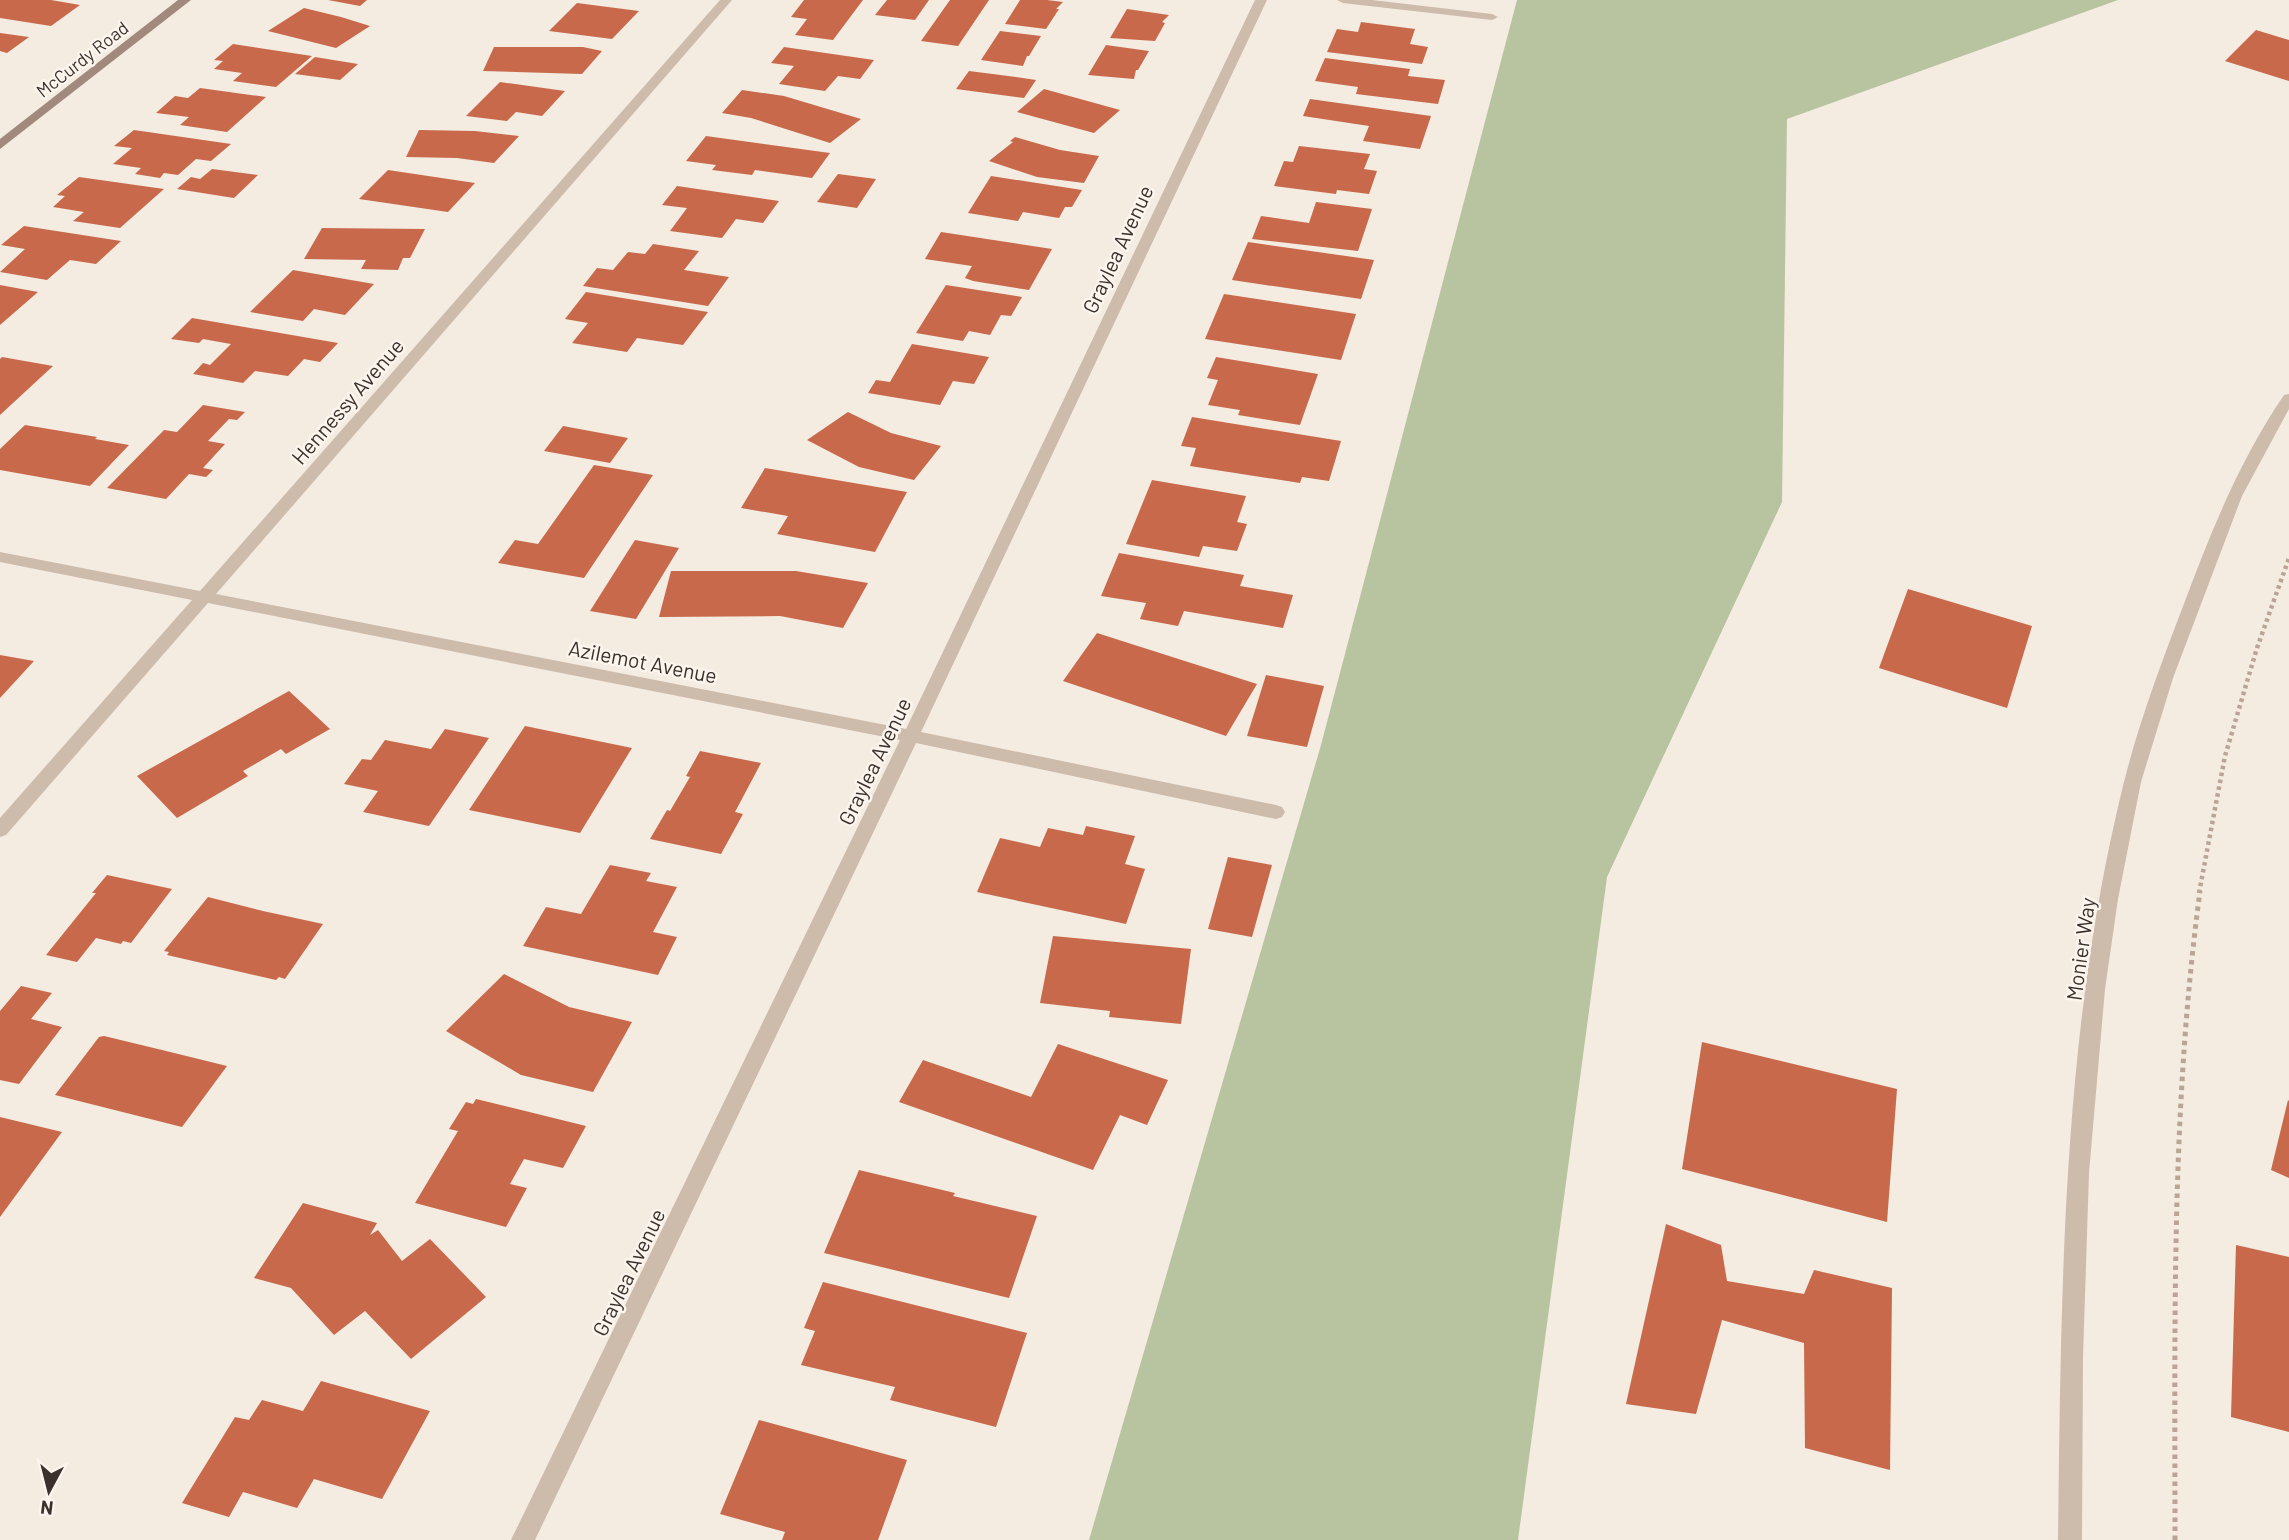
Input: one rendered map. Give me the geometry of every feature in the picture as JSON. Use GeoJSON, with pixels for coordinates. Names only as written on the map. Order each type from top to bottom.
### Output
{"type":"FeatureCollection","features":[{"type":"Feature","properties":{"kind":"main road","name":"McCurdy Road"},"geometry":{"type":"LineString","coordinates":[[0,145],[185,0]]}},
{"type":"Feature","properties":{"kind":"street","name":"Hennessy Avenue"},"geometry":{"type":"LineString","coordinates":[[0,830],[726,0]]}},
{"type":"Feature","properties":{"kind":"street","name":"Graylea Avenue"},"geometry":{"type":"LineString","coordinates":[[523,1540],[911,736],[1261,0]]}},
{"type":"Feature","properties":{"kind":"street"},"geometry":{"type":"LineString","coordinates":[[1343,0],[1492,18]]}},
{"type":"Feature","properties":{"kind":"street","name":"Monier Way"},"geometry":{"type":"LineString","coordinates":[[2070,1540],[2072,1315],[2085,1112],[2101,945],[2126,808],[2160,688],[2227,509],[2276,416],[2289,398]]}},
{"type":"Feature","properties":{"kind":"street","name":"Azilemot Avenue"},"geometry":{"type":"LineString","coordinates":[[0,557],[202,599],[911,736],[1276,812]]}},
{"type":"Feature","properties":{"kind":"path"},"geometry":{"type":"LineString","coordinates":[[2175,1540],[2174,1227],[2184,1032],[2197,908],[2215,800],[2243,689],[2289,558]]}},
{"type":"Feature","properties":{"kind":"green space"},"geometry":{"type":"Polygon","coordinates":[[[1517,0],[2118,0],[1787,119],[1782,502],[1607,877],[1518,1540],[1089,1540],[1321,745],[1517,0]]]}},
{"type":"Feature","properties":{"kind":"building"},"geometry":{"type":"Polygon","coordinates":[[[0,0],[51,0],[80,5],[51,26],[0,18],[0,0]]]}},
{"type":"Feature","properties":{"kind":"building"},"geometry":{"type":"Polygon","coordinates":[[[328,0],[367,0],[360,6],[328,0]]]}},
{"type":"Feature","properties":{"kind":"building"},"geometry":{"type":"Polygon","coordinates":[[[804,0],[863,0],[833,40],[795,35],[807,19],[791,17],[804,0]]]}},
{"type":"Feature","properties":{"kind":"building"},"geometry":{"type":"Polygon","coordinates":[[[887,0],[929,0],[915,20],[875,15],[887,0]]]}},
{"type":"Feature","properties":{"kind":"building"},"geometry":{"type":"Polygon","coordinates":[[[950,0],[989,0],[958,46],[921,41],[950,0]]]}},
{"type":"Feature","properties":{"kind":"building"},"geometry":{"type":"Polygon","coordinates":[[[1020,0],[1063,2],[1056,9],[1059,9],[1046,29],[1005,24],[1020,0]]]}},
{"type":"Feature","properties":{"kind":"building"},"geometry":{"type":"Polygon","coordinates":[[[577,3],[639,11],[612,39],[549,31],[577,3]]]}},
{"type":"Feature","properties":{"kind":"building"},"geometry":{"type":"Polygon","coordinates":[[[304,8],[370,26],[336,48],[268,31],[304,8]]]}},
{"type":"Feature","properties":{"kind":"building"},"geometry":{"type":"Polygon","coordinates":[[[1127,9],[1169,15],[1162,22],[1165,23],[1155,41],[1110,38],[1127,9]]]}},
{"type":"Feature","properties":{"kind":"building"},"geometry":{"type":"Polygon","coordinates":[[[1361,22],[1415,29],[1410,44],[1428,47],[1422,64],[1327,52],[1337,29],[1358,32],[1361,22]]]}},
{"type":"Feature","properties":{"kind":"building"},"geometry":{"type":"Polygon","coordinates":[[[2256,30],[2289,40],[2289,81],[2225,61],[2256,30]]]}},
{"type":"Feature","properties":{"kind":"building"},"geometry":{"type":"Polygon","coordinates":[[[1000,31],[1041,36],[1023,66],[981,60],[1000,31]]]}},
{"type":"Feature","properties":{"kind":"building"},"geometry":{"type":"Polygon","coordinates":[[[0,33],[29,37],[7,53],[0,51],[0,33]]]}},
{"type":"Feature","properties":{"kind":"building"},"geometry":{"type":"Polygon","coordinates":[[[233,44],[312,56],[276,87],[233,81],[242,73],[214,69],[223,61],[214,60],[233,44]]]}},
{"type":"Feature","properties":{"kind":"building"},"geometry":{"type":"Polygon","coordinates":[[[1106,45],[1149,51],[1136,70],[1134,79],[1088,75],[1106,45]]]}},
{"type":"Feature","properties":{"kind":"building"},"geometry":{"type":"Polygon","coordinates":[[[494,47],[583,47],[602,51],[582,74],[483,71],[494,47]]]}},
{"type":"Feature","properties":{"kind":"building"},"geometry":{"type":"Polygon","coordinates":[[[784,47],[874,60],[860,79],[838,76],[825,91],[779,84],[794,66],[771,63],[784,47]]]}},
{"type":"Feature","properties":{"kind":"building"},"geometry":{"type":"Polygon","coordinates":[[[315,57],[358,64],[340,80],[295,74],[315,57]]]}},
{"type":"Feature","properties":{"kind":"building"},"geometry":{"type":"Polygon","coordinates":[[[1325,58],[1410,69],[1408,76],[1445,80],[1438,104],[1356,94],[1358,87],[1315,81],[1325,58]]]}},
{"type":"Feature","properties":{"kind":"building"},"geometry":{"type":"Polygon","coordinates":[[[969,71],[1036,80],[1024,98],[956,89],[969,71]]]}},
{"type":"Feature","properties":{"kind":"building"},"geometry":{"type":"Polygon","coordinates":[[[500,82],[565,91],[542,116],[516,112],[507,121],[466,116],[500,82]]]}},
{"type":"Feature","properties":{"kind":"building"},"geometry":{"type":"Polygon","coordinates":[[[200,88],[266,97],[227,132],[180,125],[189,117],[156,113],[175,96],[188,98],[200,88]]]}},
{"type":"Feature","properties":{"kind":"building"},"geometry":{"type":"Polygon","coordinates":[[[1044,89],[1120,110],[1094,133],[1017,112],[1044,89]]]}},
{"type":"Feature","properties":{"kind":"building"},"geometry":{"type":"Polygon","coordinates":[[[742,90],[784,96],[861,119],[830,143],[751,118],[722,113],[742,90]]]}},
{"type":"Feature","properties":{"kind":"building"},"geometry":{"type":"Polygon","coordinates":[[[1310,99],[1431,116],[1420,149],[1363,141],[1369,126],[1303,116],[1310,99]]]}},
{"type":"Feature","properties":{"kind":"building"},"geometry":{"type":"Polygon","coordinates":[[[134,130],[231,144],[211,161],[196,159],[178,175],[164,173],[160,178],[135,174],[141,168],[113,164],[132,148],[114,146],[134,130]]]}},
{"type":"Feature","properties":{"kind":"building"},"geometry":{"type":"Polygon","coordinates":[[[419,130],[475,131],[519,136],[494,163],[457,158],[406,157],[419,130]]]}},
{"type":"Feature","properties":{"kind":"building"},"geometry":{"type":"Polygon","coordinates":[[[706,136],[830,153],[812,178],[755,170],[752,175],[712,170],[716,165],[686,161],[706,136]]]}},
{"type":"Feature","properties":{"kind":"building"},"geometry":{"type":"Polygon","coordinates":[[[1015,137],[1060,150],[1099,156],[1084,183],[1037,177],[989,161],[1013,142],[1010,141],[1015,137]]]}},
{"type":"Feature","properties":{"kind":"building"},"geometry":{"type":"Polygon","coordinates":[[[1299,146],[1370,154],[1364,169],[1377,171],[1369,194],[1337,190],[1336,194],[1274,186],[1284,161],[1293,162],[1299,146]]]}},
{"type":"Feature","properties":{"kind":"building"},"geometry":{"type":"Polygon","coordinates":[[[212,169],[258,175],[234,198],[177,189],[191,177],[200,179],[212,169]]]}},
{"type":"Feature","properties":{"kind":"building"},"geometry":{"type":"Polygon","coordinates":[[[388,170],[475,183],[448,212],[359,199],[388,170]]]}},
{"type":"Feature","properties":{"kind":"building"},"geometry":{"type":"Polygon","coordinates":[[[838,174],[876,179],[857,208],[817,202],[838,174]]]}},
{"type":"Feature","properties":{"kind":"building"},"geometry":{"type":"Polygon","coordinates":[[[991,176],[1082,190],[1072,207],[1065,207],[1059,218],[1023,212],[1018,221],[968,213],[991,176]]]}},
{"type":"Feature","properties":{"kind":"building"},"geometry":{"type":"Polygon","coordinates":[[[79,177],[164,189],[120,228],[73,221],[84,212],[53,207],[65,196],[57,195],[79,177]]]}},
{"type":"Feature","properties":{"kind":"building"},"geometry":{"type":"Polygon","coordinates":[[[677,186],[779,201],[763,223],[736,219],[722,238],[670,231],[687,208],[662,205],[677,186]]]}},
{"type":"Feature","properties":{"kind":"building"},"geometry":{"type":"Polygon","coordinates":[[[1316,202],[1372,209],[1358,251],[1252,239],[1261,216],[1309,223],[1316,202]]]}},
{"type":"Feature","properties":{"kind":"building"},"geometry":{"type":"Polygon","coordinates":[[[24,226],[121,241],[96,264],[70,260],[47,280],[0,272],[25,249],[1,245],[24,226]]]}},
{"type":"Feature","properties":{"kind":"building"},"geometry":{"type":"Polygon","coordinates":[[[322,228],[425,229],[410,258],[403,258],[398,270],[361,269],[366,260],[304,259],[322,228]]]}},
{"type":"Feature","properties":{"kind":"building"},"geometry":{"type":"Polygon","coordinates":[[[941,232],[1052,249],[1029,290],[973,281],[965,278],[972,266],[925,259],[941,232]]]}},
{"type":"Feature","properties":{"kind":"building"},"geometry":{"type":"Polygon","coordinates":[[[1248,242],[1374,260],[1361,299],[1232,280],[1248,242]]]}},
{"type":"Feature","properties":{"kind":"building"},"geometry":{"type":"Polygon","coordinates":[[[653,244],[699,251],[684,270],[729,277],[708,306],[583,286],[597,268],[613,270],[628,252],[645,254],[653,244]]]}},
{"type":"Feature","properties":{"kind":"building"},"geometry":{"type":"Polygon","coordinates":[[[293,270],[374,284],[345,315],[314,309],[303,321],[250,312],[293,270]]]}},
{"type":"Feature","properties":{"kind":"building"},"geometry":{"type":"Polygon","coordinates":[[[0,285],[38,292],[0,325],[0,285]]]}},
{"type":"Feature","properties":{"kind":"building"},"geometry":{"type":"Polygon","coordinates":[[[946,285],[1022,297],[1011,316],[1001,315],[990,335],[969,331],[963,341],[916,333],[946,285]]]}},
{"type":"Feature","properties":{"kind":"building"},"geometry":{"type":"Polygon","coordinates":[[[586,292],[708,312],[683,345],[637,338],[627,352],[572,343],[588,323],[565,319],[586,292]]]}},
{"type":"Feature","properties":{"kind":"building"},"geometry":{"type":"Polygon","coordinates":[[[1224,294],[1356,314],[1341,360],[1205,339],[1224,294]]]}},
{"type":"Feature","properties":{"kind":"building"},"geometry":{"type":"Polygon","coordinates":[[[192,318],[338,343],[320,362],[304,359],[288,376],[255,371],[243,383],[193,374],[203,363],[210,365],[231,344],[203,339],[199,343],[171,339],[192,318]]]}},
{"type":"Feature","properties":{"kind":"building"},"geometry":{"type":"Polygon","coordinates":[[[912,344],[989,357],[974,384],[953,381],[940,405],[868,393],[876,380],[890,382],[912,344]]]}},
{"type":"Feature","properties":{"kind":"building"},"geometry":{"type":"Polygon","coordinates":[[[2,357],[53,366],[0,415],[0,359],[2,357]]]}},
{"type":"Feature","properties":{"kind":"building"},"geometry":{"type":"Polygon","coordinates":[[[1216,357],[1318,374],[1300,425],[1238,415],[1240,410],[1208,405],[1218,380],[1207,378],[1216,357]]]}},
{"type":"Feature","properties":{"kind":"building"},"geometry":{"type":"Polygon","coordinates":[[[203,405],[245,412],[237,420],[229,419],[208,441],[225,444],[203,468],[213,470],[206,477],[189,474],[166,499],[107,488],[164,430],[177,432],[203,405]]]}},
{"type":"Feature","properties":{"kind":"building"},"geometry":{"type":"Polygon","coordinates":[[[848,412],[891,433],[941,446],[914,480],[859,467],[807,440],[848,412]]]}},
{"type":"Feature","properties":{"kind":"building"},"geometry":{"type":"Polygon","coordinates":[[[1192,417],[1341,441],[1329,481],[1302,477],[1300,483],[1190,466],[1196,448],[1181,446],[1192,417]]]}},
{"type":"Feature","properties":{"kind":"building"},"geometry":{"type":"Polygon","coordinates":[[[25,425],[129,445],[90,486],[0,470],[0,449],[25,425]]]}},
{"type":"Feature","properties":{"kind":"building"},"geometry":{"type":"Polygon","coordinates":[[[563,426],[628,438],[610,463],[544,451],[563,426]]]}},
{"type":"Feature","properties":{"kind":"building"},"geometry":{"type":"Polygon","coordinates":[[[594,465],[653,475],[584,578],[498,563],[515,540],[538,544],[594,465]]]}},
{"type":"Feature","properties":{"kind":"building"},"geometry":{"type":"Polygon","coordinates":[[[765,468],[907,492],[875,552],[777,534],[788,516],[741,508],[765,468]]]}},
{"type":"Feature","properties":{"kind":"building"},"geometry":{"type":"Polygon","coordinates":[[[1152,480],[1246,496],[1237,522],[1247,524],[1237,551],[1203,546],[1199,557],[1126,544],[1152,480]]]}},
{"type":"Feature","properties":{"kind":"building"},"geometry":{"type":"Polygon","coordinates":[[[635,540],[679,548],[636,619],[590,611],[635,540]]]}},
{"type":"Feature","properties":{"kind":"building"},"geometry":{"type":"Polygon","coordinates":[[[1119,553],[1244,575],[1240,586],[1293,595],[1283,628],[1184,611],[1178,626],[1140,619],[1146,603],[1101,596],[1119,553]]]}},
{"type":"Feature","properties":{"kind":"building"},"geometry":{"type":"Polygon","coordinates":[[[671,571],[796,571],[868,583],[843,628],[780,616],[659,617],[671,571]]]}},
{"type":"Feature","properties":{"kind":"building"},"geometry":{"type":"Polygon","coordinates":[[[1908,589],[2032,626],[2007,708],[1879,668],[1908,589]]]}},
{"type":"Feature","properties":{"kind":"building"},"geometry":{"type":"Polygon","coordinates":[[[1097,633],[1257,684],[1226,736],[1063,681],[1097,633]]]}},
{"type":"Feature","properties":{"kind":"building"},"geometry":{"type":"Polygon","coordinates":[[[0,655],[34,661],[0,698],[0,655]]]}},
{"type":"Feature","properties":{"kind":"building"},"geometry":{"type":"Polygon","coordinates":[[[1266,675],[1324,686],[1307,747],[1247,736],[1266,675]]]}},
{"type":"Feature","properties":{"kind":"building"},"geometry":{"type":"Polygon","coordinates":[[[289,691],[330,729],[286,754],[281,749],[243,771],[248,776],[177,818],[137,776],[289,691]]]}},
{"type":"Feature","properties":{"kind":"building"},"geometry":{"type":"Polygon","coordinates":[[[525,726],[632,748],[580,833],[469,810],[525,726]]]}},
{"type":"Feature","properties":{"kind":"building"},"geometry":{"type":"Polygon","coordinates":[[[445,729],[489,738],[429,826],[363,812],[378,791],[344,784],[362,759],[371,760],[385,740],[431,749],[445,729]]]}},
{"type":"Feature","properties":{"kind":"building"},"geometry":{"type":"Polygon","coordinates":[[[700,751],[761,763],[735,812],[743,814],[721,854],[650,839],[690,777],[686,776],[700,751]]]}},
{"type":"Feature","properties":{"kind":"building"},"geometry":{"type":"Polygon","coordinates":[[[1086,826],[1135,836],[1125,864],[1145,869],[1126,924],[977,892],[1000,838],[1040,847],[1048,828],[1083,835],[1086,826]]]}},
{"type":"Feature","properties":{"kind":"building"},"geometry":{"type":"Polygon","coordinates":[[[1228,857],[1272,865],[1252,937],[1208,929],[1228,857]]]}},
{"type":"Feature","properties":{"kind":"building"},"geometry":{"type":"Polygon","coordinates":[[[610,865],[651,873],[646,881],[677,887],[653,932],[677,937],[658,975],[523,946],[546,907],[581,914],[610,865]]]}},
{"type":"Feature","properties":{"kind":"building"},"geometry":{"type":"Polygon","coordinates":[[[107,875],[172,889],[131,943],[123,941],[121,944],[96,938],[77,962],[46,955],[96,893],[92,893],[107,875]]]}},
{"type":"Feature","properties":{"kind":"building"},"geometry":{"type":"Polygon","coordinates":[[[208,897],[323,924],[285,979],[279,977],[276,980],[167,955],[169,952],[164,951],[208,897]]]}},
{"type":"Feature","properties":{"kind":"building"},"geometry":{"type":"Polygon","coordinates":[[[1053,936],[1191,949],[1181,1024],[1109,1017],[1110,1011],[1040,1003],[1053,936]]]}},
{"type":"Feature","properties":{"kind":"building"},"geometry":{"type":"Polygon","coordinates":[[[504,974],[569,1007],[632,1022],[593,1092],[521,1075],[446,1031],[504,974]]]}},
{"type":"Feature","properties":{"kind":"building"},"geometry":{"type":"Polygon","coordinates":[[[21,986],[52,993],[31,1019],[62,1027],[19,1084],[0,1080],[0,1011],[21,986]]]}},
{"type":"Feature","properties":{"kind":"building"},"geometry":{"type":"Polygon","coordinates":[[[99,1037],[227,1066],[182,1127],[55,1095],[99,1037]]]}},
{"type":"Feature","properties":{"kind":"building"},"geometry":{"type":"Polygon","coordinates":[[[1702,1042],[1897,1089],[1887,1222],[1682,1169],[1702,1042]]]}},
{"type":"Feature","properties":{"kind":"building"},"geometry":{"type":"Polygon","coordinates":[[[1058,1044],[1168,1080],[1147,1125],[1120,1115],[1093,1170],[899,1102],[923,1060],[1031,1097],[1058,1044]]]}},
{"type":"Feature","properties":{"kind":"building"},"geometry":{"type":"Polygon","coordinates":[[[476,1099],[586,1126],[563,1168],[524,1159],[510,1184],[527,1188],[506,1227],[415,1203],[458,1131],[449,1129],[466,1102],[473,1104],[476,1099]]]}},
{"type":"Feature","properties":{"kind":"building"},"geometry":{"type":"Polygon","coordinates":[[[2289,1101],[2289,1178],[2271,1170],[2289,1101]]]}},
{"type":"Feature","properties":{"kind":"building"},"geometry":{"type":"Polygon","coordinates":[[[0,1117],[62,1132],[0,1217],[0,1117]]]}},
{"type":"Feature","properties":{"kind":"building"},"geometry":{"type":"Polygon","coordinates":[[[859,1170],[1037,1216],[1009,1298],[824,1253],[859,1170]]]}},
{"type":"Feature","properties":{"kind":"building"},"geometry":{"type":"Polygon","coordinates":[[[303,1203],[377,1223],[370,1235],[378,1230],[402,1261],[430,1239],[486,1297],[411,1359],[365,1311],[334,1335],[291,1288],[254,1278],[303,1203]]]}},
{"type":"Feature","properties":{"kind":"building"},"geometry":{"type":"Polygon","coordinates":[[[1666,1224],[1721,1245],[1727,1281],[1804,1294],[1814,1270],[1892,1288],[1890,1470],[1805,1448],[1804,1343],[1722,1320],[1696,1414],[1626,1404],[1666,1224]]]}},
{"type":"Feature","properties":{"kind":"building"},"geometry":{"type":"Polygon","coordinates":[[[2236,1245],[2289,1257],[2289,1432],[2231,1417],[2236,1245]]]}},
{"type":"Feature","properties":{"kind":"building"},"geometry":{"type":"Polygon","coordinates":[[[823,1282],[1027,1333],[996,1427],[890,1400],[895,1387],[801,1365],[815,1331],[804,1328],[823,1282]]]}},
{"type":"Feature","properties":{"kind":"building"},"geometry":{"type":"Polygon","coordinates":[[[321,1381],[430,1411],[382,1499],[314,1479],[297,1508],[243,1492],[229,1517],[182,1503],[235,1417],[249,1420],[262,1400],[303,1411],[321,1381]]]}},
{"type":"Feature","properties":{"kind":"building"},"geometry":{"type":"Polygon","coordinates":[[[759,1420],[907,1460],[878,1540],[782,1540],[785,1532],[720,1514],[759,1420]]]}}]}
